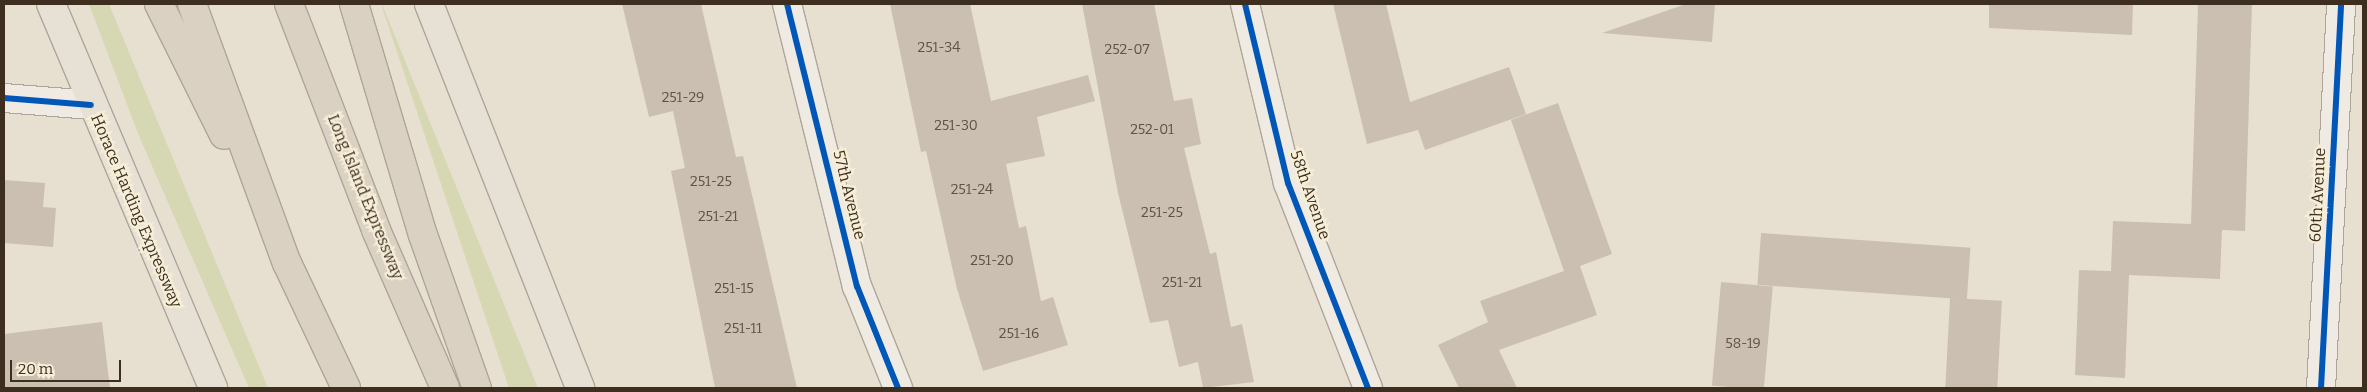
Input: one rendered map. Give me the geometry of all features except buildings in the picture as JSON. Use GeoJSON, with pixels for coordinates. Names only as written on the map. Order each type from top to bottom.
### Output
{"type":"FeatureCollection","features":[{"type":"Feature","properties":{"kind":"highway"},"geometry":{"type":"LineString","coordinates":[[159,4],[287,263],[346,388]]}},
{"type":"Feature","properties":{"kind":"highway"},"geometry":{"type":"LineString","coordinates":[[192,4],[287,263]]}},
{"type":"Feature","properties":{"kind":"highway","name":"Long Island Expressway"},"geometry":{"type":"LineString","coordinates":[[289,4],[376,230],[445,388]]}},
{"type":"Feature","properties":{"kind":"highway"},"geometry":{"type":"LineString","coordinates":[[354,4],[423,236],[477,388]]}},
{"type":"Feature","properties":{"kind":"main road","name":"Horace Harding Expressway"},"geometry":{"type":"LineString","coordinates":[[51,4],[91,105],[213,388]]}},
{"type":"Feature","properties":{"kind":"main road"},"geometry":{"type":"LineString","coordinates":[[429,4],[580,388]]}},
{"type":"Feature","properties":{"kind":"street","name":"57th Avenue"},"geometry":{"type":"LineString","coordinates":[[787,4],[857,286],[898,388]]}},
{"type":"Feature","properties":{"kind":"street","name":"58th Avenue"},"geometry":{"type":"LineString","coordinates":[[1246,4],[1288,183],[1368,388]]}},
{"type":"Feature","properties":{"kind":"street","name":"60th Avenue"},"geometry":{"type":"LineString","coordinates":[[2321,388],[2341,4]]}},
{"type":"Feature","properties":{"kind":"street"},"geometry":{"type":"LineString","coordinates":[[4,98],[91,105]]}},
{"type":"Feature","properties":{"kind":"green space"},"geometry":{"type":"Polygon","coordinates":[[[89,4],[109,4],[268,388],[249,388],[139,136],[89,4]]]}},
{"type":"Feature","properties":{"kind":"green space"},"geometry":{"type":"Polygon","coordinates":[[[382,4],[538,388],[509,388],[382,4]]]}},
{"type":"Feature","properties":{"kind":"cycle path"},"geometry":{"type":"LineString","coordinates":[[787,4],[857,286],[898,388]]}},
{"type":"Feature","properties":{"kind":"cycle path"},"geometry":{"type":"LineString","coordinates":[[1245,4],[1288,183],[1368,388]]}},
{"type":"Feature","properties":{"kind":"cycle path"},"geometry":{"type":"LineString","coordinates":[[2321,388],[2341,4]]}},
{"type":"Feature","properties":{"kind":"cycle path"},"geometry":{"type":"LineString","coordinates":[[4,98],[91,105]]}}]}
